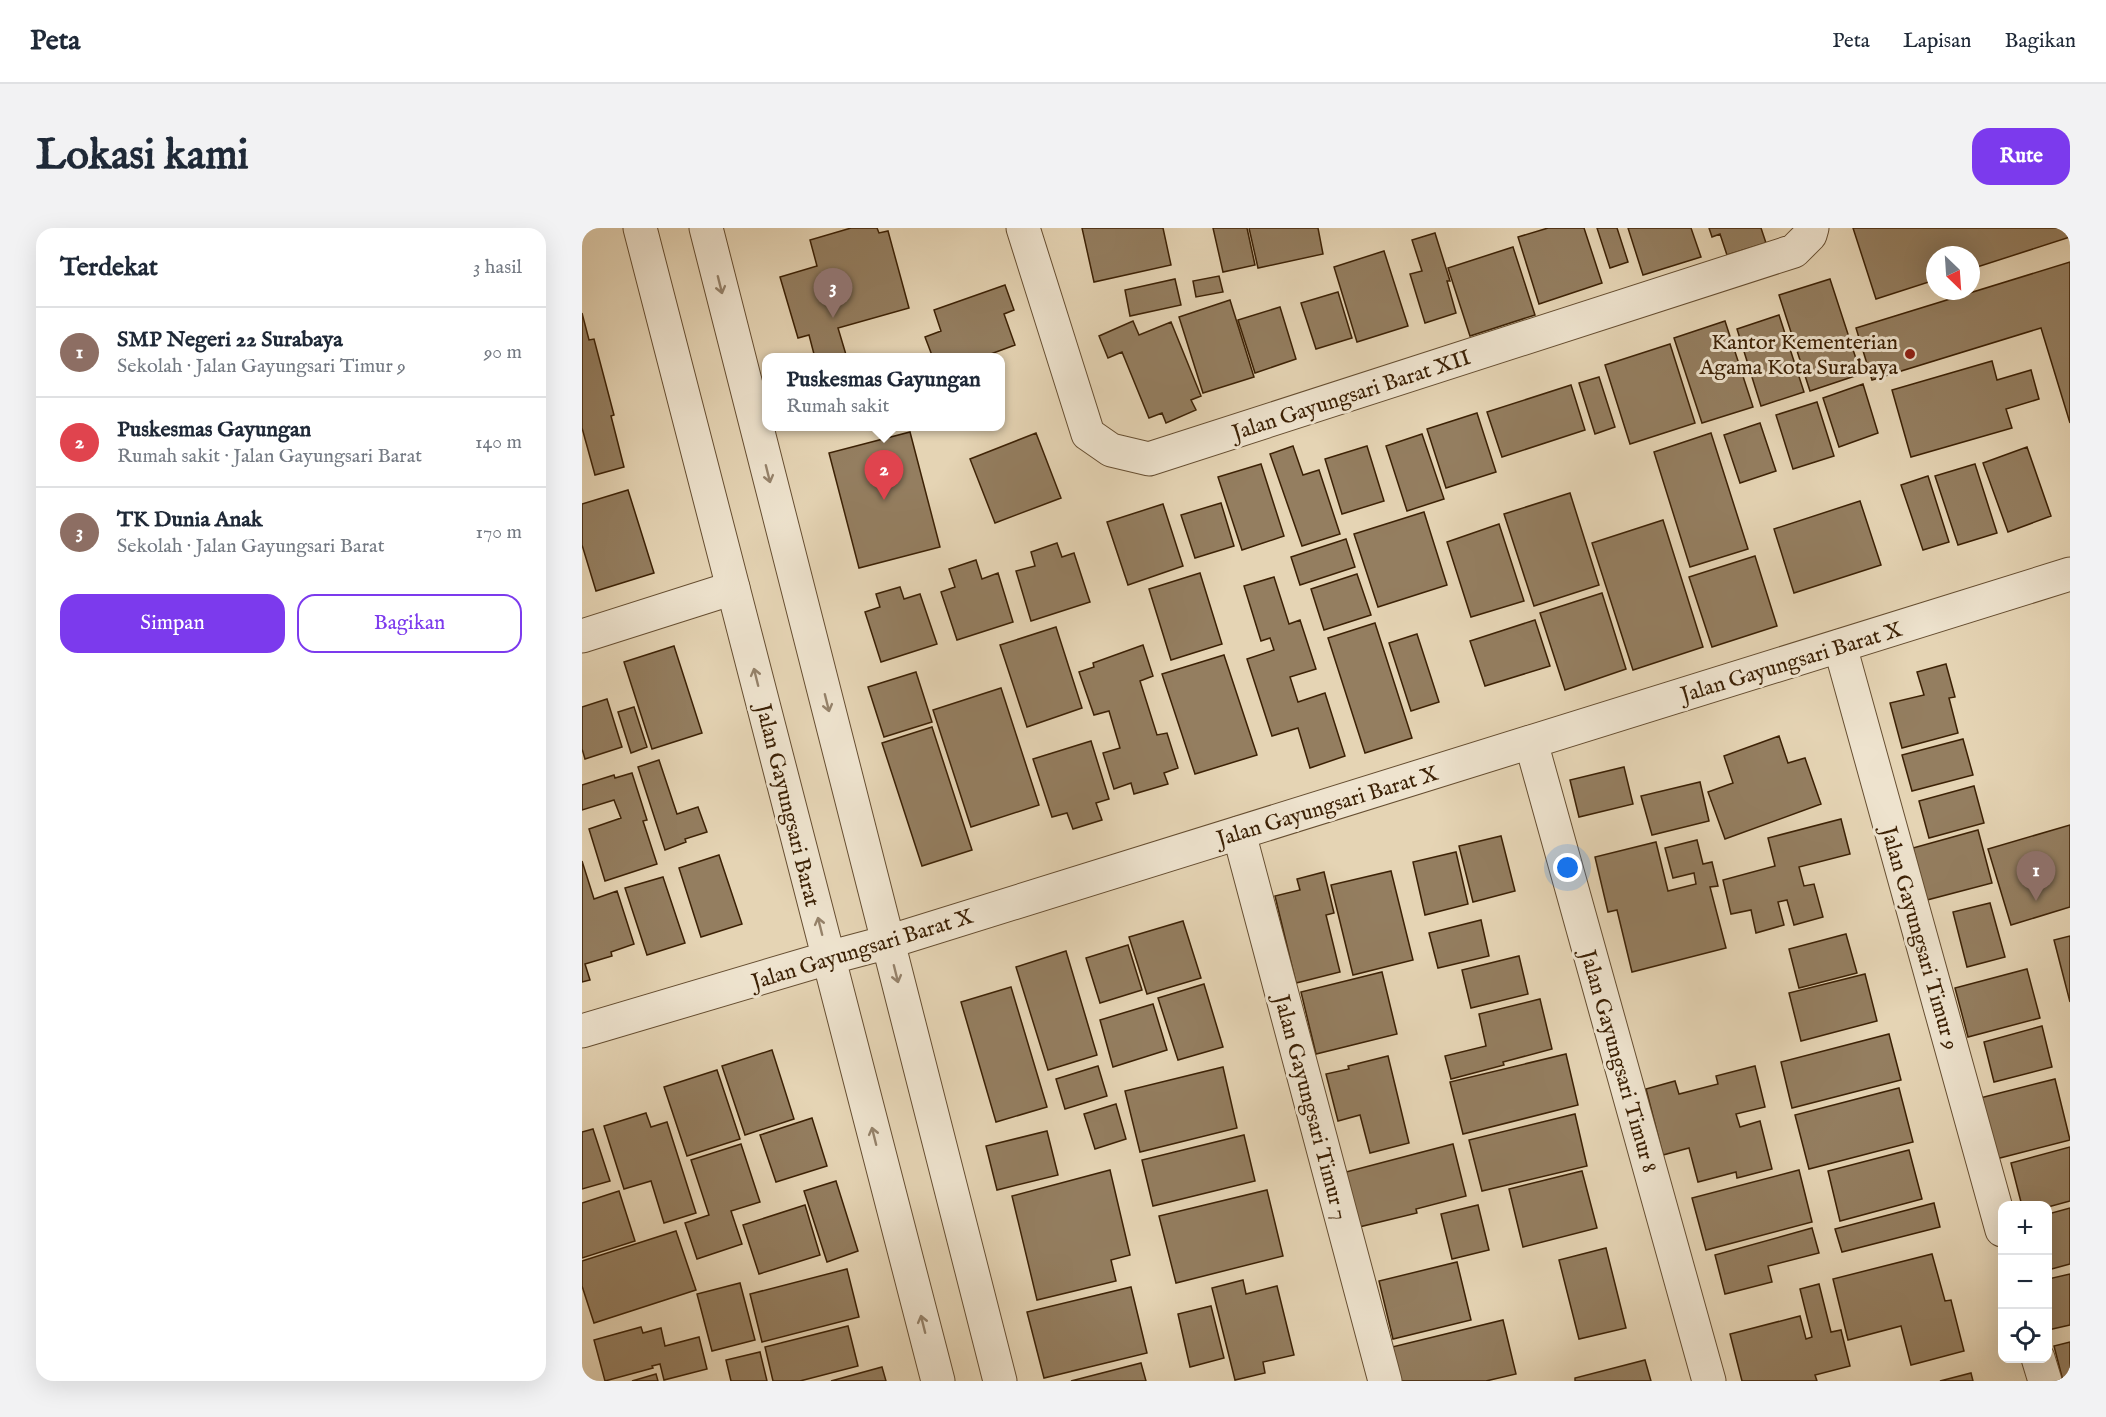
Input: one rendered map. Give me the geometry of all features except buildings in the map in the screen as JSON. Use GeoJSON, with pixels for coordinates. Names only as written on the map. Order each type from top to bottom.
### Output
{"type":"FeatureCollection","features":[{"type":"Feature","properties":{"kind":"street","name":"Jalan Gayungsari Barat"},"geometry":{"type":"LineString","coordinates":[[640,228],[938,1381]]}},
{"type":"Feature","properties":{"kind":"street"},"geometry":{"type":"LineString","coordinates":[[706,228],[1000,1381]]}},
{"type":"Feature","properties":{"kind":"street","name":"Jalan Gayungsari Barat XII"},"geometry":{"type":"LineString","coordinates":[[1023,228],[1088,434],[1111,450],[1149,459],[1794,251],[1810,235],[1812,228]]}},
{"type":"Feature","properties":{"kind":"street","name":"Jalan Gayungsari Barat X"},"geometry":{"type":"LineString","coordinates":[[582,1031],[888,942],[2070,574]]}},
{"type":"Feature","properties":{"kind":"street"},"geometry":{"type":"LineString","coordinates":[[582,636],[733,588]]}},
{"type":"Feature","properties":{"kind":"street","name":"Jalan Gayungsari Timur 9"},"geometry":{"type":"LineString","coordinates":[[1840,646],[1998,1216]]}},
{"type":"Feature","properties":{"kind":"street","name":"Jalan Gayungsari Timur 8"},"geometry":{"type":"LineString","coordinates":[[1531,742],[1709,1381]]}},
{"type":"Feature","properties":{"kind":"street","name":"Jalan Gayungsari Timur 7"},"geometry":{"type":"LineString","coordinates":[[1239,833],[1385,1381]]}},
{"type":"Feature","properties":{"kind":"street"},"geometry":{"type":"LineString","coordinates":[[2039,1363],[2045,1381]]}},
{"type":"Feature","properties":{"kind":"place","name":"TK Dunia Anak"},"geometry":{"type":"Point","coordinates":[833,318]}},
{"type":"Feature","properties":{"kind":"place","name":"Kantor Kementerian Agama Kota Surabaya"},"geometry":{"type":"Point","coordinates":[1910,354]}},
{"type":"Feature","properties":{"kind":"place","name":"Puskesmas Gayungan"},"geometry":{"type":"Point","coordinates":[884,500]}},
{"type":"Feature","properties":{"kind":"place","name":"SMP Negeri 22 Surabaya"},"geometry":{"type":"Point","coordinates":[2036,901]}}]}
